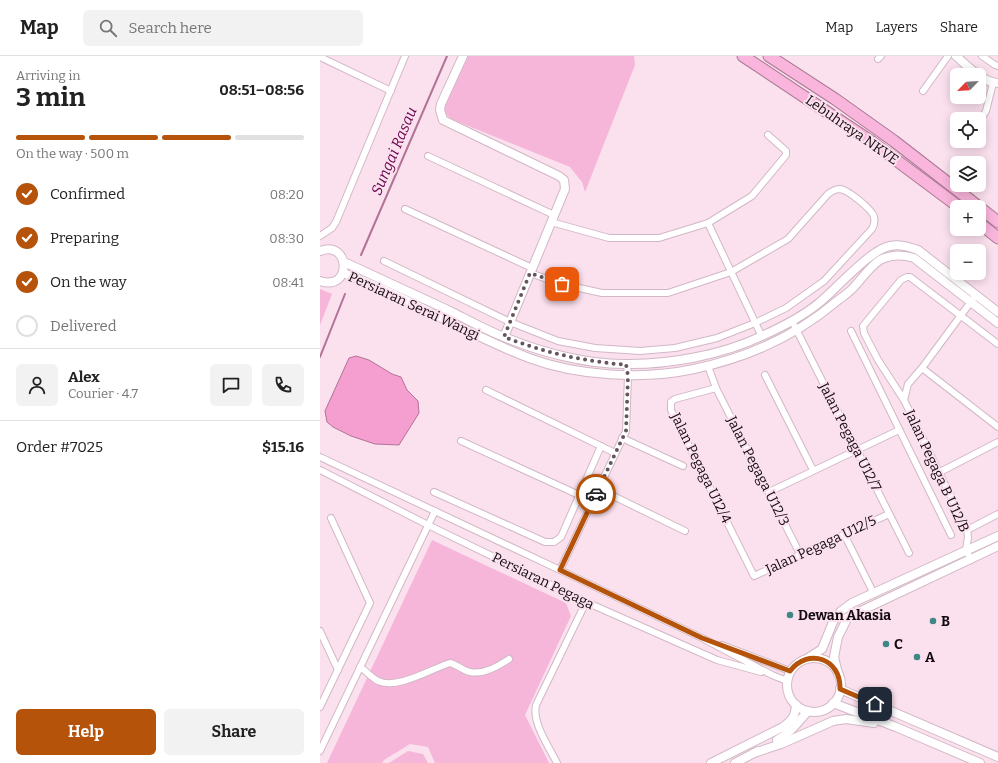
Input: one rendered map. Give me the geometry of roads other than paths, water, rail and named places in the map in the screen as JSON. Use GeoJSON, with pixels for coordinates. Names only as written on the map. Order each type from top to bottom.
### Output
{"type":"FeatureCollection","features":[{"type":"Feature","properties":{"kind":"highway","name":"Lebuhraya NKVE"},"geometry":{"type":"LineString","coordinates":[[743,56],[872,142],[950,201]]}},
{"type":"Feature","properties":{"kind":"highway","name":"Lebuhraya NKVE"},"geometry":{"type":"LineString","coordinates":[[769,56],[835,99],[894,141],[970,200]]}},
{"type":"Feature","properties":{"kind":"highway","name":"Lebuhraya NKVE"},"geometry":{"type":"LineString","coordinates":[[986,213],[998,222]]}},
{"type":"Feature","properties":{"kind":"highway"},"geometry":{"type":"LineString","coordinates":[[986,229],[998,238]]}},
{"type":"Feature","properties":{"kind":"street"},"geometry":{"type":"LineString","coordinates":[[320,236],[332,228],[336,222],[379,122],[405,56]]}},
{"type":"Feature","properties":{"kind":"street"},"geometry":{"type":"LineString","coordinates":[[463,56],[441,104],[441,115],[447,122],[559,176],[564,180],[565,189],[504,337]]}},
{"type":"Feature","properties":{"kind":"street"},"geometry":{"type":"LineString","coordinates":[[923,91],[948,56]]}},
{"type":"Feature","properties":{"kind":"street"},"geometry":{"type":"LineString","coordinates":[[956,56],[984,79],[996,83],[985,112]]}},
{"type":"Feature","properties":{"kind":"street"},"geometry":{"type":"LineString","coordinates":[[982,56],[994,65],[998,66]]}},
{"type":"Feature","properties":{"kind":"street"},"geometry":{"type":"LineString","coordinates":[[320,57],[391,91]]}},
{"type":"Feature","properties":{"kind":"street"},"geometry":{"type":"LineString","coordinates":[[428,156],[552,219],[608,238],[659,238],[708,224],[752,196],[786,155],[786,151],[768,135]]}},
{"type":"Feature","properties":{"kind":"street"},"geometry":{"type":"LineString","coordinates":[[384,261],[510,322],[558,341],[595,348],[640,351],[675,348],[717,338],[755,323],[786,308],[824,281],[872,230],[875,220],[872,212],[859,201],[843,190],[839,189],[831,192],[788,239],[731,272],[668,293],[602,293],[562,284],[531,271],[406,208]]}},
{"type":"Feature","properties":{"kind":"street"},"geometry":{"type":"LineString","coordinates":[[708,224],[762,337]]}},
{"type":"Feature","properties":{"kind":"street","name":"Persiaran Serai Wangi"},"geometry":{"type":"LineString","coordinates":[[320,251],[334,251],[338,253],[344,262],[504,337],[560,356],[590,361],[626,364],[691,359],[762,337],[792,321],[819,303],[876,252],[890,246],[904,246],[918,250],[998,312]]}},
{"type":"Feature","properties":{"kind":"street","name":"Persiaran Serai Wangi"},"geometry":{"type":"LineString","coordinates":[[343,273],[366,282],[455,325],[530,358],[558,366],[628,376],[664,373],[708,366],[765,347],[797,331],[825,312],[852,289],[874,265],[881,260],[894,255],[904,255],[914,258],[998,323]]}},
{"type":"Feature","properties":{"kind":"street"},"geometry":{"type":"LineString","coordinates":[[320,281],[330,283],[336,281],[343,273],[344,262]]}},
{"type":"Feature","properties":{"kind":"street"},"geometry":{"type":"LineString","coordinates":[[904,400],[878,360],[863,329],[864,323],[901,280],[907,277],[913,278],[998,344]]}},
{"type":"Feature","properties":{"kind":"street","name":"Jalan Pegaga B U12/B"},"geometry":{"type":"LineString","coordinates":[[966,550],[968,537],[967,530],[938,473],[904,400],[908,384],[922,368],[976,295]]}},
{"type":"Feature","properties":{"kind":"street","name":"Jalan Pegaga U12/7"},"geometry":{"type":"LineString","coordinates":[[792,321],[909,553]]}},
{"type":"Feature","properties":{"kind":"street"},"geometry":{"type":"LineString","coordinates":[[851,331],[950,535]]}},
{"type":"Feature","properties":{"kind":"street"},"geometry":{"type":"LineString","coordinates":[[560,570],[626,431],[628,376],[626,364]]}},
{"type":"Feature","properties":{"kind":"street","name":"Jalan Pegaga U12/3"},"geometry":{"type":"LineString","coordinates":[[708,366],[716,388],[800,554]]}},
{"type":"Feature","properties":{"kind":"street"},"geometry":{"type":"LineString","coordinates":[[922,368],[998,426]]}},
{"type":"Feature","properties":{"kind":"street"},"geometry":{"type":"LineString","coordinates":[[764,375],[813,470]]}},
{"type":"Feature","properties":{"kind":"street","name":"Jalan Pegaga U12/4"},"geometry":{"type":"LineString","coordinates":[[716,388],[675,399],[671,402],[671,410],[754,576]]}},
{"type":"Feature","properties":{"kind":"street"},"geometry":{"type":"LineString","coordinates":[[486,390],[616,453]]}},
{"type":"Feature","properties":{"kind":"street"},"geometry":{"type":"LineString","coordinates":[[769,492],[899,430]]}},
{"type":"Feature","properties":{"kind":"street"},"geometry":{"type":"LineString","coordinates":[[622,438],[683,466]]}},
{"type":"Feature","properties":{"kind":"street"},"geometry":{"type":"LineString","coordinates":[[461,442],[579,495]]}},
{"type":"Feature","properties":{"kind":"street"},"geometry":{"type":"LineString","coordinates":[[938,473],[998,442]]}},
{"type":"Feature","properties":{"kind":"street"},"geometry":{"type":"LineString","coordinates":[[434,492],[545,542],[554,542],[561,537],[601,446]]}},
{"type":"Feature","properties":{"kind":"street","name":"Persiaran Pegaga"},"geometry":{"type":"LineString","coordinates":[[320,458],[435,510],[702,638],[772,675],[787,681]]}},
{"type":"Feature","properties":{"kind":"street","name":"Persiaran Pegaga"},"geometry":{"type":"LineString","coordinates":[[320,470],[428,525],[586,602],[717,660],[772,675]]}},
{"type":"Feature","properties":{"kind":"street"},"geometry":{"type":"LineString","coordinates":[[599,489],[685,531]]}},
{"type":"Feature","properties":{"kind":"street"},"geometry":{"type":"LineString","coordinates":[[320,752],[435,510]]}},
{"type":"Feature","properties":{"kind":"street","name":"Jalan Pegaga U12/5"},"geometry":{"type":"LineString","coordinates":[[754,576],[889,514]]}},
{"type":"Feature","properties":{"kind":"street"},"geometry":{"type":"LineString","coordinates":[[967,530],[998,514]]}},
{"type":"Feature","properties":{"kind":"street"},"geometry":{"type":"LineString","coordinates":[[320,707],[370,603],[331,518]]}},
{"type":"Feature","properties":{"kind":"street"},"geometry":{"type":"LineString","coordinates":[[844,534],[874,594]]}},
{"type":"Feature","properties":{"kind":"street"},"geometry":{"type":"LineString","coordinates":[[998,536],[852,603],[841,611],[833,622],[822,649],[795,665],[790,671],[787,681],[789,694],[796,705],[808,711],[822,710],[833,703],[837,697],[840,689],[840,682],[834,657],[838,637],[848,617],[998,546]]}},
{"type":"Feature","properties":{"kind":"street"},"geometry":{"type":"LineString","coordinates":[[966,550],[971,560]]}},
{"type":"Feature","properties":{"kind":"street"},"geometry":{"type":"LineString","coordinates":[[556,763],[537,723],[534,712],[586,602]]}},
{"type":"Feature","properties":{"kind":"street"},"geometry":{"type":"LineString","coordinates":[[320,631],[338,670]]}},
{"type":"Feature","properties":{"kind":"street","name":"Persiaran Pegaga"},"geometry":{"type":"LineString","coordinates":[[702,638],[790,671]]}},
{"type":"Feature","properties":{"kind":"street"},"geometry":{"type":"LineString","coordinates":[[808,658],[822,659],[834,668],[838,674]]}},
{"type":"Feature","properties":{"kind":"street"},"geometry":{"type":"LineString","coordinates":[[360,667],[378,681],[392,683],[403,682],[450,663],[457,664],[470,672],[481,672],[493,668],[509,659]]}},
{"type":"Feature","properties":{"kind":"street"},"geometry":{"type":"LineString","coordinates":[[840,689],[998,756]]}},
{"type":"Feature","properties":{"kind":"street"},"geometry":{"type":"LineString","coordinates":[[833,703],[896,727],[980,763]]}},
{"type":"Feature","properties":{"kind":"street"},"geometry":{"type":"LineString","coordinates":[[711,763],[790,722],[795,715],[796,705]]}},
{"type":"Feature","properties":{"kind":"street"},"geometry":{"type":"LineString","coordinates":[[735,763],[787,735],[808,711]]}},
{"type":"Feature","properties":{"kind":"street"},"geometry":{"type":"LineString","coordinates":[[754,753],[780,744],[833,721],[846,719],[859,720],[896,727]]}},
{"type":"Feature","properties":{"kind":"waterway","name":"Sungai Rasau"},"geometry":{"type":"LineString","coordinates":[[361,255],[447,56]]}},
{"type":"Feature","properties":{"kind":"waterway","name":"Sungai Rasau"},"geometry":{"type":"LineString","coordinates":[[320,357],[345,294]]}},
{"type":"Feature","properties":{"kind":"place","name":"Dewan Akasia"},"geometry":{"type":"Point","coordinates":[790,615]}},
{"type":"Feature","properties":{"kind":"place","name":"B"},"geometry":{"type":"Point","coordinates":[933,621]}},
{"type":"Feature","properties":{"kind":"place","name":"C"},"geometry":{"type":"Point","coordinates":[886,644]}},
{"type":"Feature","properties":{"kind":"place","name":"A"},"geometry":{"type":"Point","coordinates":[917,657]}}]}
